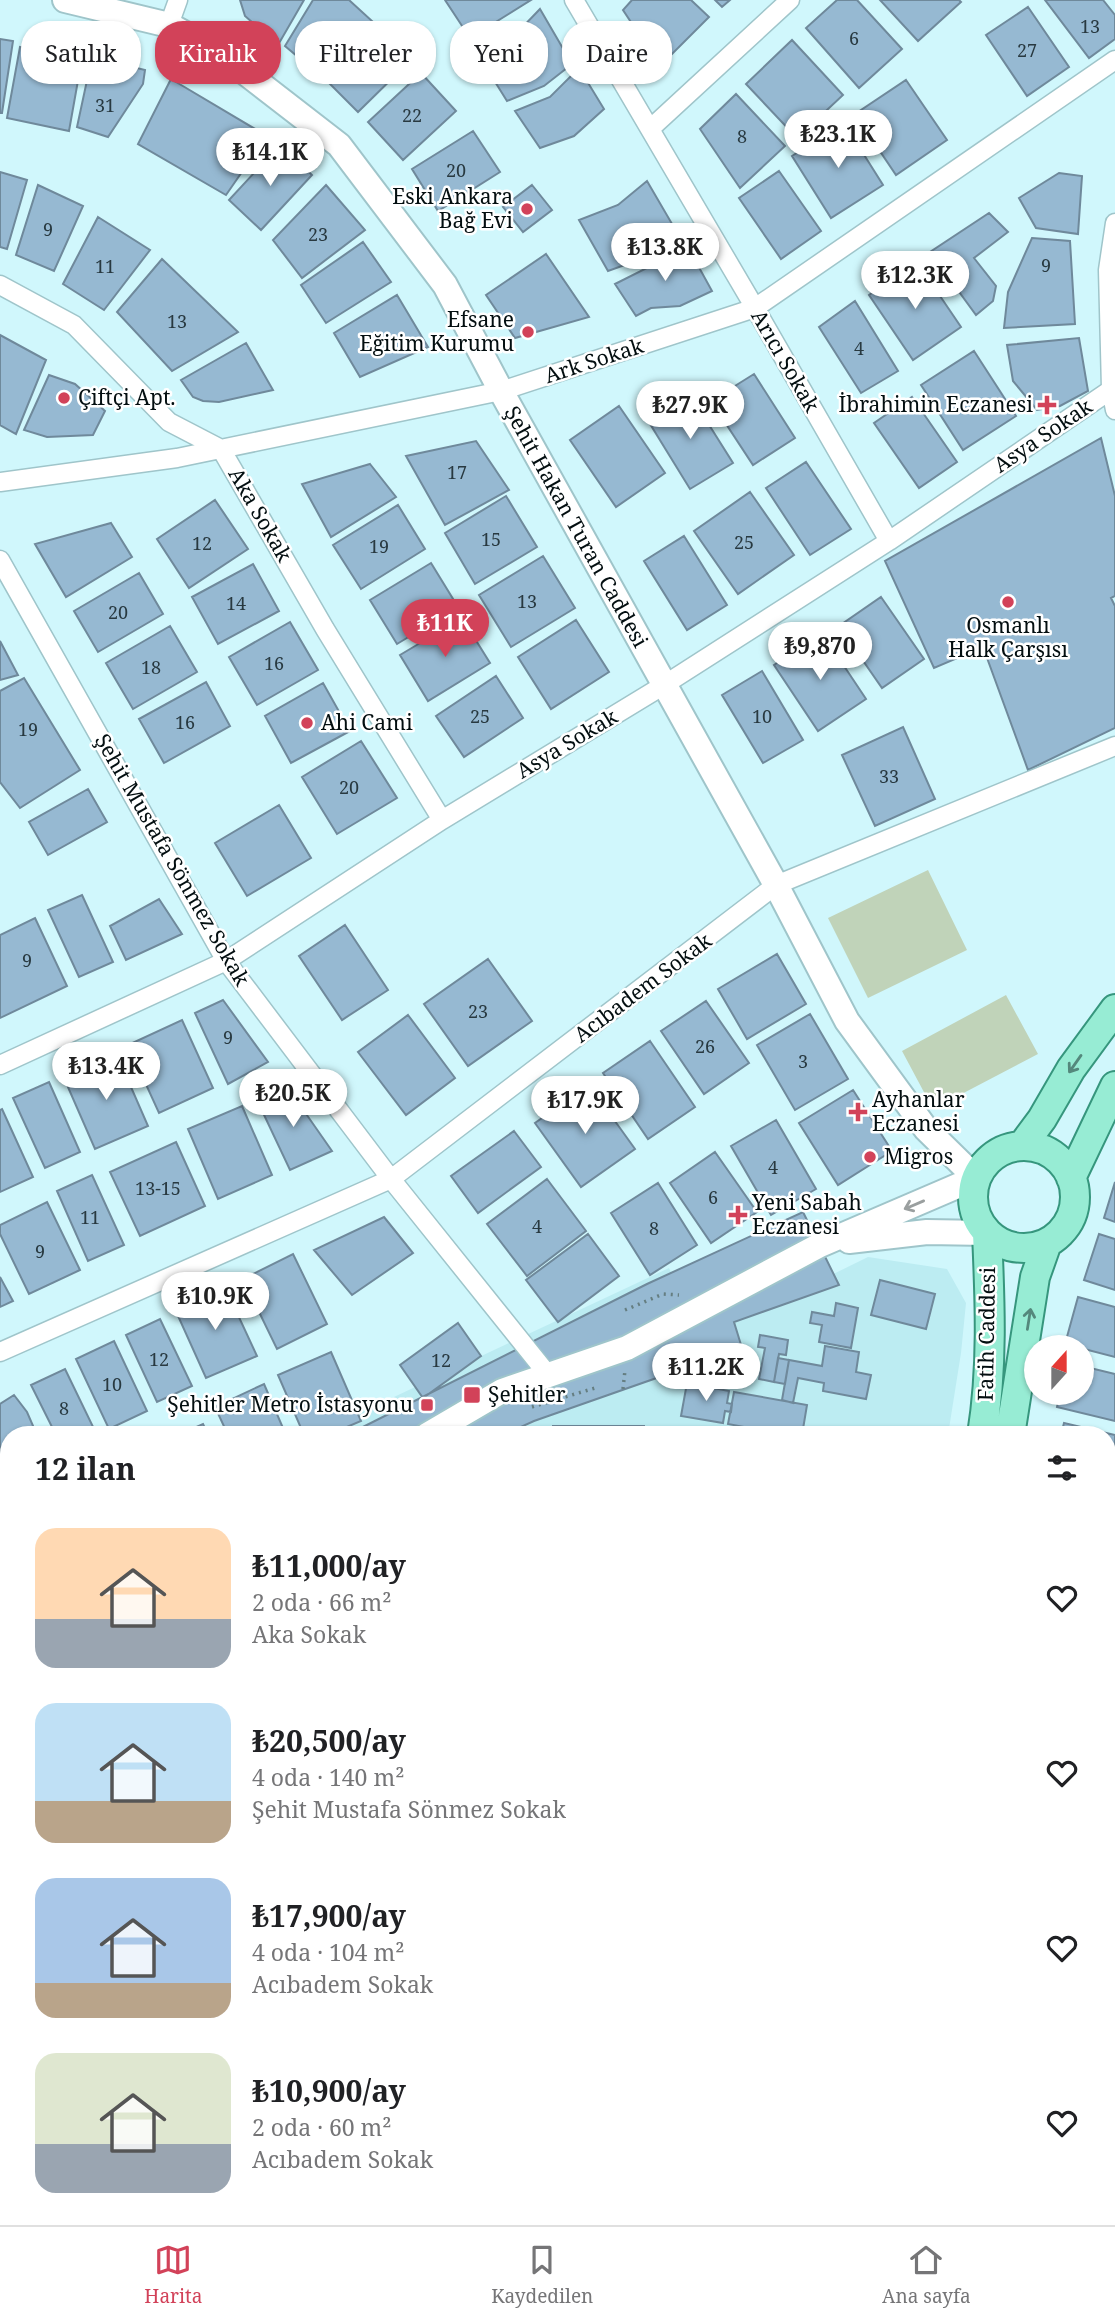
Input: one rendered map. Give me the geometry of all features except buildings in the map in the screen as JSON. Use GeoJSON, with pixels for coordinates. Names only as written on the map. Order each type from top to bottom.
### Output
{"type":"FeatureCollection","features":[{"type":"Feature","properties":{"kind":"main road","name":"Şehit Hakan Turan Caddesi"},"geometry":{"type":"LineString","coordinates":[[65,0],[155,22]]}},
{"type":"Feature","properties":{"kind":"main road","name":"Şehit Hakan Turan Caddesi"},"geometry":{"type":"LineString","coordinates":[[260,84],[339,145],[445,285],[500,391],[776,886],[847,1021],[926,1129],[976,1178]]}},
{"type":"Feature","properties":{"kind":"main road"},"geometry":{"type":"LineString","coordinates":[[1022,1146],[1042,1119],[1071,1069],[1115,1009]]}},
{"type":"Feature","properties":{"kind":"main road"},"geometry":{"type":"LineString","coordinates":[[1071,1178],[1115,1086]]}},
{"type":"Feature","properties":{"kind":"main road"},"geometry":{"type":"LineString","coordinates":[[1022,1146],[1051,1154],[1063,1165],[1071,1178],[1075,1193],[1071,1215],[1059,1234],[1034,1248],[1016,1248],[1000,1242],[988,1233],[979,1221],[974,1207],[976,1178],[984,1165],[994,1155],[1022,1146]]}},
{"type":"Feature","properties":{"kind":"main road"},"geometry":{"type":"LineString","coordinates":[[458,1426],[502,1391],[627,1348],[820,1245],[976,1178]]}},
{"type":"Feature","properties":{"kind":"main road"},"geometry":{"type":"LineString","coordinates":[[820,1245],[927,1232],[988,1233]]}},
{"type":"Feature","properties":{"kind":"main road","name":"Fatih Caddesi"},"geometry":{"type":"LineString","coordinates":[[984,1426],[989,1394],[988,1233]]}},
{"type":"Feature","properties":{"kind":"main road","name":"Fatih Caddesi"},"geometry":{"type":"LineString","coordinates":[[1011,1426],[1035,1277],[1047,1243]]}},
{"type":"Feature","properties":{"kind":"street"},"geometry":{"type":"LineString","coordinates":[[170,21],[178,0]]}},
{"type":"Feature","properties":{"kind":"street","name":"Arıcı Sokak"},"geometry":{"type":"LineString","coordinates":[[574,0],[889,541]]}},
{"type":"Feature","properties":{"kind":"street"},"geometry":{"type":"LineString","coordinates":[[650,129],[790,0]]}},
{"type":"Feature","properties":{"kind":"street","name":"Ark Sokak"},"geometry":{"type":"LineString","coordinates":[[0,482],[177,458],[500,391],[755,309],[1115,60]]}},
{"type":"Feature","properties":{"kind":"street"},"geometry":{"type":"LineString","coordinates":[[1115,223],[1108,270],[1115,410]]}},
{"type":"Feature","properties":{"kind":"street","name":"Aka Sokak"},"geometry":{"type":"LineString","coordinates":[[0,285],[74,325],[169,422],[222,449],[325,629],[442,820]]}},
{"type":"Feature","properties":{"kind":"street","name":"Asya Sokak"},"geometry":{"type":"LineString","coordinates":[[0,1065],[226,961],[442,820],[664,685],[889,541],[1113,388]]}},
{"type":"Feature","properties":{"kind":"street","name":"Şehit Mustafa Sönmez Sokak"},"geometry":{"type":"LineString","coordinates":[[0,560],[226,961],[391,1179],[549,1376]]}},
{"type":"Feature","properties":{"kind":"street","name":"Acıbadem Sokak"},"geometry":{"type":"LineString","coordinates":[[0,1352],[391,1179],[776,886],[1115,746]]}},
{"type":"Feature","properties":{"kind":"path"},"geometry":{"type":"LineString","coordinates":[[625,1310],[663,1294]]}},
{"type":"Feature","properties":{"kind":"path"},"geometry":{"type":"LineString","coordinates":[[620,1379],[623,1389]]}},
{"type":"Feature","properties":{"kind":"path"},"geometry":{"type":"LineString","coordinates":[[533,1407],[595,1388]]}},
{"type":"Feature","properties":{"kind":"shaded area"},"geometry":{"type":"Polygon","coordinates":[[[868,1257],[947,1269],[966,1303],[949,1426],[477,1426],[430,1394],[364,1426],[332,1426],[669,1268],[703,1338],[868,1257]]]}},
{"type":"Feature","properties":{"kind":"green space"},"geometry":{"type":"Polygon","coordinates":[[[928,870],[967,950],[868,998],[828,918],[928,870]]]}},
{"type":"Feature","properties":{"kind":"green space"},"geometry":{"type":"Polygon","coordinates":[[[1006,995],[1038,1054],[933,1109],[902,1051],[1006,995]]]}},
{"type":"Feature","properties":{"kind":"place","name":"Eski Ankara Bağ Evi"},"geometry":{"type":"Point","coordinates":[527,209]}},
{"type":"Feature","properties":{"kind":"place","name":"Efsane Eğitim Kurumu"},"geometry":{"type":"Point","coordinates":[528,332]}},
{"type":"Feature","properties":{"kind":"place","name":"Çiftçi Apt."},"geometry":{"type":"Point","coordinates":[64,398]}},
{"type":"Feature","properties":{"kind":"place","name":"İbrahimin Eczanesi"},"geometry":{"type":"Point","coordinates":[1047,405]}},
{"type":"Feature","properties":{"kind":"place","name":"Osmanlı Halk Çarşısı"},"geometry":{"type":"Point","coordinates":[1008,602]}},
{"type":"Feature","properties":{"kind":"place","name":"Ahi Cami"},"geometry":{"type":"Point","coordinates":[307,723]}},
{"type":"Feature","properties":{"kind":"place","name":"Ayhanlar Eczanesi"},"geometry":{"type":"Point","coordinates":[858,1112]}},
{"type":"Feature","properties":{"kind":"place","name":"Migros"},"geometry":{"type":"Point","coordinates":[870,1157]}},
{"type":"Feature","properties":{"kind":"place","name":"Yeni Sabah Eczanesi"},"geometry":{"type":"Point","coordinates":[738,1215]}},
{"type":"Feature","properties":{"kind":"place","name":"Şehitler"},"geometry":{"type":"Point","coordinates":[472,1395]}},
{"type":"Feature","properties":{"kind":"place","name":"Şehitler Metro İstasyonu"},"geometry":{"type":"Point","coordinates":[427,1405]}}]}
